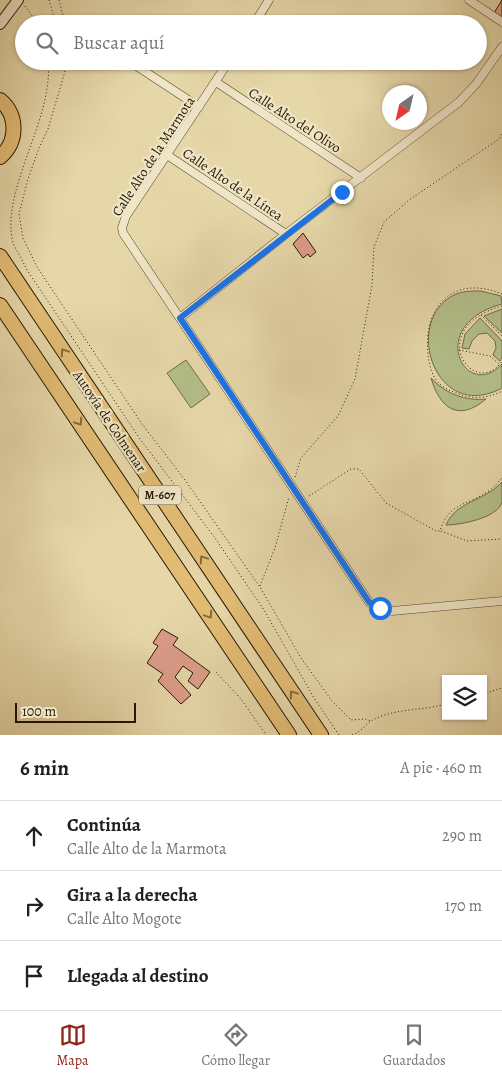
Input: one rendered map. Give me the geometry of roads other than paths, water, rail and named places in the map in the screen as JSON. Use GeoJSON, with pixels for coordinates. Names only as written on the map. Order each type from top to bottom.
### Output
{"type":"FeatureCollection","features":[{"type":"Feature","properties":{"kind":"highway"},"geometry":{"type":"LineString","coordinates":[[0,100],[12,118],[14,132],[11,143],[0,157]]}},
{"type":"Feature","properties":{"kind":"highway","name":"Autovía de Colmenar"},"geometry":{"type":"LineString","coordinates":[[0,256],[320,735]]}},
{"type":"Feature","properties":{"kind":"highway","name":"Autovía de Colmenar"},"geometry":{"type":"LineString","coordinates":[[1,307],[289,735]]}},
{"type":"Feature","properties":{"kind":"main road"},"geometry":{"type":"LineString","coordinates":[[0,24],[21,3]]}},
{"type":"Feature","properties":{"kind":"street"},"geometry":{"type":"LineString","coordinates":[[260,15],[269,0]]}},
{"type":"Feature","properties":{"kind":"street"},"geometry":{"type":"LineString","coordinates":[[469,0],[502,22]]}},
{"type":"Feature","properties":{"kind":"street"},"geometry":{"type":"LineString","coordinates":[[487,68],[502,48]]}},
{"type":"Feature","properties":{"kind":"street"},"geometry":{"type":"LineString","coordinates":[[143,70],[199,107]]}},
{"type":"Feature","properties":{"kind":"street","name":"Calle Alto de la Marmota"},"geometry":{"type":"LineString","coordinates":[[223,70],[126,216],[122,228],[127,241],[369,602],[374,606],[392,611],[502,601]]}},
{"type":"Feature","properties":{"kind":"street"},"geometry":{"type":"LineString","coordinates":[[180,318],[464,98],[485,70]]}},
{"type":"Feature","properties":{"kind":"street","name":"Calle Alto del Olivo"},"geometry":{"type":"LineString","coordinates":[[216,82],[361,178]]}},
{"type":"Feature","properties":{"kind":"street","name":"Calle Alto de la Línea"},"geometry":{"type":"LineString","coordinates":[[167,155],[286,234]]}}]}
